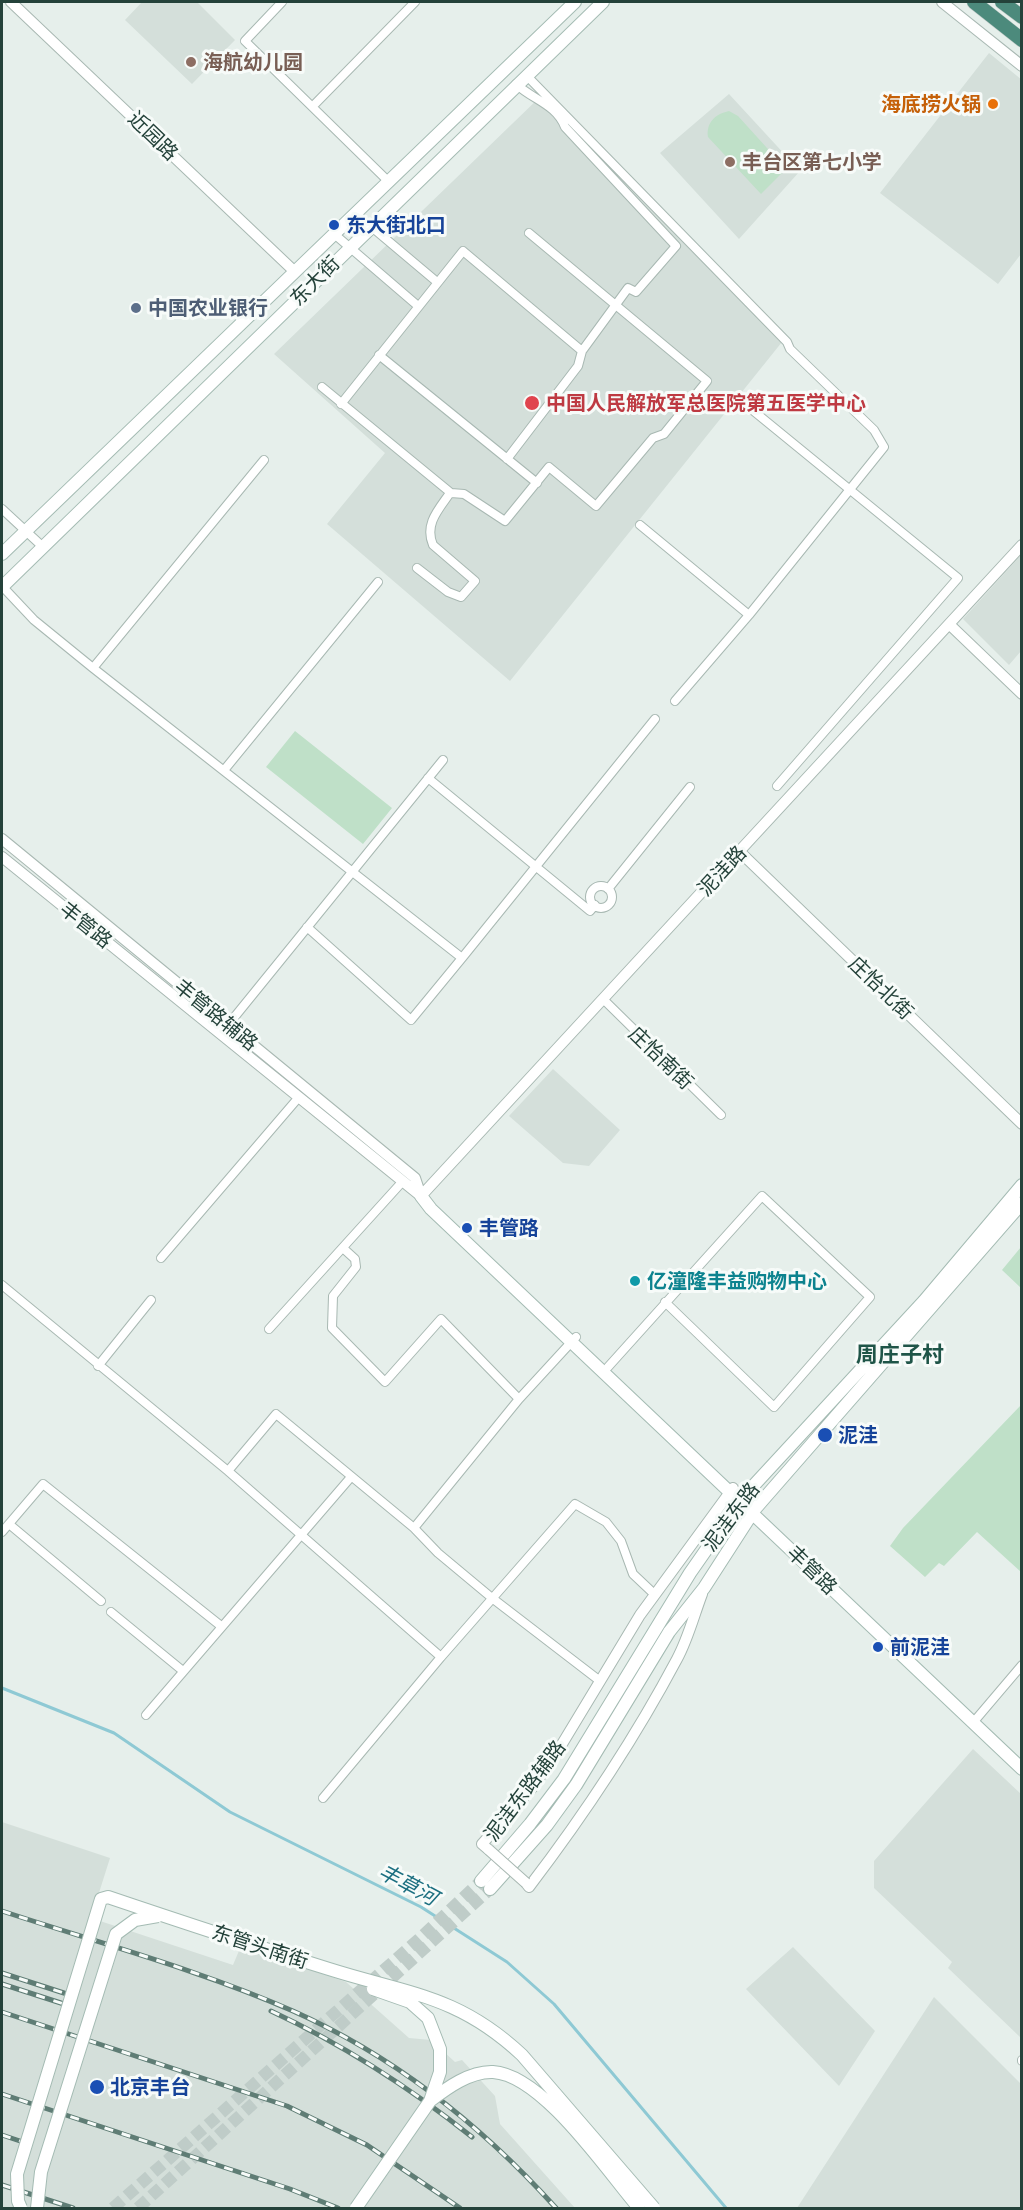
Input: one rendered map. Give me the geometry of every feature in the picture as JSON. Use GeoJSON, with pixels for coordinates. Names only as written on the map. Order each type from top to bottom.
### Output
{"type":"FeatureCollection","features":[{"type":"Feature","properties":{"kind":"highway"},"geometry":{"type":"LineString","coordinates":[[974,2],[1022,40]]}},
{"type":"Feature","properties":{"kind":"highway"},"geometry":{"type":"LineString","coordinates":[[1002,2],[1022,17]]}},
{"type":"Feature","properties":{"kind":"main road","name":"东大街"},"geometry":{"type":"LineString","coordinates":[[2,554],[575,2]]}},
{"type":"Feature","properties":{"kind":"main road","name":"东大街"},"geometry":{"type":"LineString","coordinates":[[2,586],[516,84],[603,2]]}},
{"type":"Feature","properties":{"kind":"main road","name":"泥洼东路"},"geometry":{"type":"LineString","coordinates":[[1022,1185],[924,1301],[741,1499],[690,1573],[564,1779],[485,1885],[547,1826],[576,1785],[669,1632],[704,1588],[754,1511],[1022,1203]]}},
{"type":"Feature","properties":{"kind":"main road","name":"丰管路"},"geometry":{"type":"LineString","coordinates":[[421,1196],[431,1209],[574,1339],[732,1490]]}},
{"type":"Feature","properties":{"kind":"main road","name":"丰管路"},"geometry":{"type":"LineString","coordinates":[[574,1339],[608,1367],[741,1499],[1022,1760]]}},
{"type":"Feature","properties":{"kind":"main road","name":"丰管路"},"geometry":{"type":"LineString","coordinates":[[754,1511],[1022,1769]]}},
{"type":"Feature","properties":{"kind":"main road","name":"东管头南街"},"geometry":{"type":"LineString","coordinates":[[21,2208],[18,2201],[17,2174],[101,1899],[108,1897],[337,1972],[444,2002],[487,2024],[522,2055],[654,2208]]}},
{"type":"Feature","properties":{"kind":"main road"},"geometry":{"type":"LineString","coordinates":[[37,2208],[41,2172],[116,1934],[135,1920],[156,1915],[182,1923]]}},
{"type":"Feature","properties":{"kind":"main road"},"geometry":{"type":"LineString","coordinates":[[337,1972],[410,2002],[428,2018],[440,2049],[440,2072],[430,2101],[356,2208]]}},
{"type":"Feature","properties":{"kind":"main road"},"geometry":{"type":"LineString","coordinates":[[430,2101],[451,2085],[492,2072],[518,2079],[536,2091],[562,2116],[639,2208]]}},
{"type":"Feature","properties":{"kind":"street","name":"近园路"},"geometry":{"type":"LineString","coordinates":[[11,2],[294,271]]}},
{"type":"Feature","properties":{"kind":"street"},"geometry":{"type":"LineString","coordinates":[[282,2],[245,41],[388,181]]}},
{"type":"Feature","properties":{"kind":"street"},"geometry":{"type":"LineString","coordinates":[[313,106],[415,2]]}},
{"type":"Feature","properties":{"kind":"street"},"geometry":{"type":"LineString","coordinates":[[942,2],[1022,66]]}},
{"type":"Feature","properties":{"kind":"street"},"geometry":{"type":"LineString","coordinates":[[526,75],[787,342],[790,349],[874,430],[884,447],[749,615],[675,700]]}},
{"type":"Feature","properties":{"kind":"street"},"geometry":{"type":"LineString","coordinates":[[507,459],[578,366],[582,351],[628,288],[636,292],[676,246],[565,127],[561,116],[547,104],[530,97],[516,84]]}},
{"type":"Feature","properties":{"kind":"street"},"geometry":{"type":"LineString","coordinates":[[355,213],[437,282]]}},
{"type":"Feature","properties":{"kind":"street"},"geometry":{"type":"LineString","coordinates":[[333,233],[417,306]]}},
{"type":"Feature","properties":{"kind":"street"},"geometry":{"type":"LineString","coordinates":[[322,387],[450,493],[464,494],[505,521],[549,467],[596,506],[653,438],[664,434],[707,381],[529,233]]}},
{"type":"Feature","properties":{"kind":"street"},"geometry":{"type":"LineString","coordinates":[[341,404],[463,251],[582,351]]}},
{"type":"Feature","properties":{"kind":"street"},"geometry":{"type":"LineString","coordinates":[[379,356],[537,483]]}},
{"type":"Feature","properties":{"kind":"street"},"geometry":{"type":"LineString","coordinates":[[745,404],[958,578],[777,786]]}},
{"type":"Feature","properties":{"kind":"street"},"geometry":{"type":"LineString","coordinates":[[93,668],[264,460]]}},
{"type":"Feature","properties":{"kind":"street"},"geometry":{"type":"LineString","coordinates":[[417,568],[448,592],[461,597],[475,581],[433,545],[430,537],[432,519],[450,493]]}},
{"type":"Feature","properties":{"kind":"street"},"geometry":{"type":"LineString","coordinates":[[2,509],[43,547]]}},
{"type":"Feature","properties":{"kind":"street"},"geometry":{"type":"LineString","coordinates":[[640,525],[749,615]]}},
{"type":"Feature","properties":{"kind":"street","name":"泥洼路"},"geometry":{"type":"LineString","coordinates":[[421,1196],[1022,545]]}},
{"type":"Feature","properties":{"kind":"street"},"geometry":{"type":"LineString","coordinates":[[225,770],[378,582]]}},
{"type":"Feature","properties":{"kind":"street"},"geometry":{"type":"LineString","coordinates":[[2,586],[34,620],[93,668],[462,958]]}},
{"type":"Feature","properties":{"kind":"street"},"geometry":{"type":"LineString","coordinates":[[950,625],[1022,694]]}},
{"type":"Feature","properties":{"kind":"street"},"geometry":{"type":"LineString","coordinates":[[308,927],[411,1020],[655,719]]}},
{"type":"Feature","properties":{"kind":"street"},"geometry":{"type":"LineString","coordinates":[[228,1025],[443,760]]}},
{"type":"Feature","properties":{"kind":"street"},"geometry":{"type":"LineString","coordinates":[[428,778],[590,911],[595,905]]}},
{"type":"Feature","properties":{"kind":"street"},"geometry":{"type":"LineString","coordinates":[[608,889],[690,787]]}},
{"type":"Feature","properties":{"kind":"street","name":"丰管路辅路"},"geometry":{"type":"LineString","coordinates":[[2,839],[415,1178],[421,1196]]}},
{"type":"Feature","properties":{"kind":"street","name":"庄怡北街"},"geometry":{"type":"LineString","coordinates":[[740,852],[1022,1124]]}},
{"type":"Feature","properties":{"kind":"street"},"geometry":{"type":"LineString","coordinates":[[19,853],[33,882]]}},
{"type":"Feature","properties":{"kind":"street","name":"丰管路"},"geometry":{"type":"LineString","coordinates":[[2,857],[421,1196]]}},
{"type":"Feature","properties":{"kind":"street"},"geometry":{"type":"LineString","coordinates":[[600,886],[608,889],[612,897],[609,903],[604,907],[595,905],[590,898],[594,889],[600,886]]}},
{"type":"Feature","properties":{"kind":"street","name":"庄怡南街"},"geometry":{"type":"LineString","coordinates":[[603,999],[721,1115]]}},
{"type":"Feature","properties":{"kind":"street"},"geometry":{"type":"LineString","coordinates":[[161,1258],[301,1098],[327,1105]]}},
{"type":"Feature","properties":{"kind":"street"},"geometry":{"type":"LineString","coordinates":[[269,1329],[344,1249],[403,1181]]}},
{"type":"Feature","properties":{"kind":"street"},"geometry":{"type":"LineString","coordinates":[[608,1367],[665,1302],[762,1196],[870,1297],[774,1407],[665,1302]]}},
{"type":"Feature","properties":{"kind":"street"},"geometry":{"type":"LineString","coordinates":[[344,1249],[355,1259],[356,1267],[333,1296],[332,1328],[385,1382],[441,1319],[519,1399]]}},
{"type":"Feature","properties":{"kind":"street"},"geometry":{"type":"LineString","coordinates":[[2,1285],[228,1471],[441,1657]]}},
{"type":"Feature","properties":{"kind":"street"},"geometry":{"type":"LineString","coordinates":[[98,1366],[151,1300]]}},
{"type":"Feature","properties":{"kind":"street"},"geometry":{"type":"LineString","coordinates":[[414,1528],[519,1399],[574,1339]]}},
{"type":"Feature","properties":{"kind":"street"},"geometry":{"type":"LineString","coordinates":[[228,1471],[276,1414],[414,1528],[438,1553],[492,1598],[600,1681]]}},
{"type":"Feature","properties":{"kind":"street"},"geometry":{"type":"LineString","coordinates":[[146,1715],[300,1533],[351,1477]]}},
{"type":"Feature","properties":{"kind":"street"},"geometry":{"type":"LineString","coordinates":[[2,1532],[43,1484],[221,1626]]}},
{"type":"Feature","properties":{"kind":"street","name":"泥洼东路辅路"},"geometry":{"type":"LineString","coordinates":[[704,1588],[678,1657],[650,1705],[578,1822],[529,1887],[482,1844],[532,1788],[648,1604],[732,1490]]}},
{"type":"Feature","properties":{"kind":"street"},"geometry":{"type":"LineString","coordinates":[[323,1798],[441,1657],[575,1504],[606,1522],[621,1541],[633,1574],[651,1591]]}},
{"type":"Feature","properties":{"kind":"street"},"geometry":{"type":"LineString","coordinates":[[9,1524],[101,1601]]}},
{"type":"Feature","properties":{"kind":"street"},"geometry":{"type":"LineString","coordinates":[[111,1612],[183,1671]]}},
{"type":"Feature","properties":{"kind":"street"},"geometry":{"type":"LineString","coordinates":[[977,1718],[1022,1665]]}},
{"type":"Feature","properties":{"kind":"shaded area","name":"海航幼儿园"},"geometry":{"type":"Polygon","coordinates":[[[142,2],[197,2],[235,40],[192,84],[125,20],[142,2]]]}},
{"type":"Feature","properties":{"kind":"shaded area"},"geometry":{"type":"Polygon","coordinates":[[[989,53],[1022,80],[1021,254],[998,284],[880,193],[989,53]]]}},
{"type":"Feature","properties":{"kind":"shaded area","name":"丰台区第七小学"},"geometry":{"type":"Polygon","coordinates":[[[729,94],[800,171],[739,239],[660,153],[729,94]]]}},
{"type":"Feature","properties":{"kind":"shaded area","name":"中国人民解放军总医院第五医学中心"},"geometry":{"type":"Polygon","coordinates":[[[542,95],[782,342],[510,681],[327,524],[385,453],[274,354],[542,95]]]}},
{"type":"Feature","properties":{"kind":"shaded area"},"geometry":{"type":"Polygon","coordinates":[[[1021,555],[1021,651],[1009,665],[963,619],[1021,555]]]}},
{"type":"Feature","properties":{"kind":"shaded area"},"geometry":{"type":"Polygon","coordinates":[[[553,1069],[620,1130],[589,1166],[563,1163],[509,1116],[553,1069]]]}},
{"type":"Feature","properties":{"kind":"shaded area"},"geometry":{"type":"Polygon","coordinates":[[[973,1749],[1021,1794],[1020,2037],[948,1968],[952,1962],[874,1888],[874,1861],[973,1749]]]}},
{"type":"Feature","properties":{"kind":"shaded area"},"geometry":{"type":"Polygon","coordinates":[[[2,1822],[110,1858],[91,1918],[233,1965],[241,1946],[346,1982],[409,2038],[431,2040],[455,2062],[462,2060],[495,2096],[500,2124],[575,2208],[2,2208],[2,1822]]]}},
{"type":"Feature","properties":{"kind":"shaded area"},"geometry":{"type":"Polygon","coordinates":[[[793,1947],[875,2031],[839,2086],[746,1989],[793,1947]]]}},
{"type":"Feature","properties":{"kind":"shaded area"},"geometry":{"type":"Polygon","coordinates":[[[934,1997],[1021,2084],[1021,2208],[797,2208],[934,1997]]]}},
{"type":"Feature","properties":{"kind":"green space"},"geometry":{"type":"Polygon","coordinates":[[[729,111],[738,116],[786,169],[761,194],[708,137],[708,127],[712,120],[729,111]]]}},
{"type":"Feature","properties":{"kind":"green space"},"geometry":{"type":"Polygon","coordinates":[[[295,731],[392,808],[363,844],[266,767],[295,731]]]}},
{"type":"Feature","properties":{"kind":"green space"},"geometry":{"type":"Polygon","coordinates":[[[1021,1247],[1021,1288],[1002,1270],[1021,1247]]]}},
{"type":"Feature","properties":{"kind":"green space"},"geometry":{"type":"Polygon","coordinates":[[[1021,1405],[1021,1572],[977,1532],[944,1566],[939,1563],[925,1577],[890,1546],[903,1528],[1021,1405]]]}},
{"type":"Feature","properties":{"kind":"waterway","name":"丰草河"},"geometry":{"type":"LineString","coordinates":[[2,1688],[114,1733],[230,1812],[421,1907],[507,1962],[554,2004],[726,2208]]}},
{"type":"Feature","properties":{"kind":"tunnel"},"geometry":{"type":"LineString","coordinates":[[113,2208],[419,1939],[481,1881]]}},
{"type":"Feature","properties":{"kind":"tunnel"},"geometry":{"type":"LineString","coordinates":[[138,2208],[490,1889]]}},
{"type":"Feature","properties":{"kind":"railway"},"geometry":{"type":"LineString","coordinates":[[2,1911],[222,1983],[258,1996],[330,2029],[366,2049],[435,2096],[498,2149],[556,2208]]}},
{"type":"Feature","properties":{"kind":"railway"},"geometry":{"type":"LineString","coordinates":[[2,1973],[67,1994]]}},
{"type":"Feature","properties":{"kind":"railway"},"geometry":{"type":"LineString","coordinates":[[2,1984],[64,2004]]}},
{"type":"Feature","properties":{"kind":"railway"},"geometry":{"type":"LineString","coordinates":[[271,2011],[375,2068],[472,2137]]}},
{"type":"Feature","properties":{"kind":"railway"},"geometry":{"type":"LineString","coordinates":[[2,2012],[287,2106],[367,2145],[460,2208]]}},
{"type":"Feature","properties":{"kind":"railway"},"geometry":{"type":"LineString","coordinates":[[2,2094],[290,2189],[338,2208]]}},
{"type":"Feature","properties":{"kind":"railway"},"geometry":{"type":"LineString","coordinates":[[2,2135],[20,2141]]}},
{"type":"Feature","properties":{"kind":"railway"},"geometry":{"type":"LineString","coordinates":[[2,2185],[73,2208]]}},
{"type":"Feature","properties":{"kind":"place","name":"海航幼儿园"},"geometry":{"type":"Point","coordinates":[191,62]}},
{"type":"Feature","properties":{"kind":"place","name":"海底捞火锅"},"geometry":{"type":"Point","coordinates":[993,104]}},
{"type":"Feature","properties":{"kind":"place","name":"丰台区第七小学"},"geometry":{"type":"Point","coordinates":[730,162]}},
{"type":"Feature","properties":{"kind":"place","name":"东大街北口"},"geometry":{"type":"Point","coordinates":[334,225]}},
{"type":"Feature","properties":{"kind":"place","name":"中国农业银行"},"geometry":{"type":"Point","coordinates":[136,308]}},
{"type":"Feature","properties":{"kind":"place","name":"中国人民解放军总医院第五医学中心"},"geometry":{"type":"Point","coordinates":[532,403]}},
{"type":"Feature","properties":{"kind":"place","name":"丰管路"},"geometry":{"type":"Point","coordinates":[467,1228]}},
{"type":"Feature","properties":{"kind":"place","name":"亿潼隆丰益购物中心"},"geometry":{"type":"Point","coordinates":[635,1281]}},
{"type":"Feature","properties":{"kind":"place","name":"泥洼"},"geometry":{"type":"Point","coordinates":[825,1435]}},
{"type":"Feature","properties":{"kind":"place","name":"前泥洼"},"geometry":{"type":"Point","coordinates":[878,1647]}},
{"type":"Feature","properties":{"kind":"place","name":"北京丰台"},"geometry":{"type":"Point","coordinates":[97,2087]}},
{"type":"Feature","properties":{"kind":"district","name":"周庄子村"},"geometry":{"type":"Point","coordinates":[900,1355]}}]}
